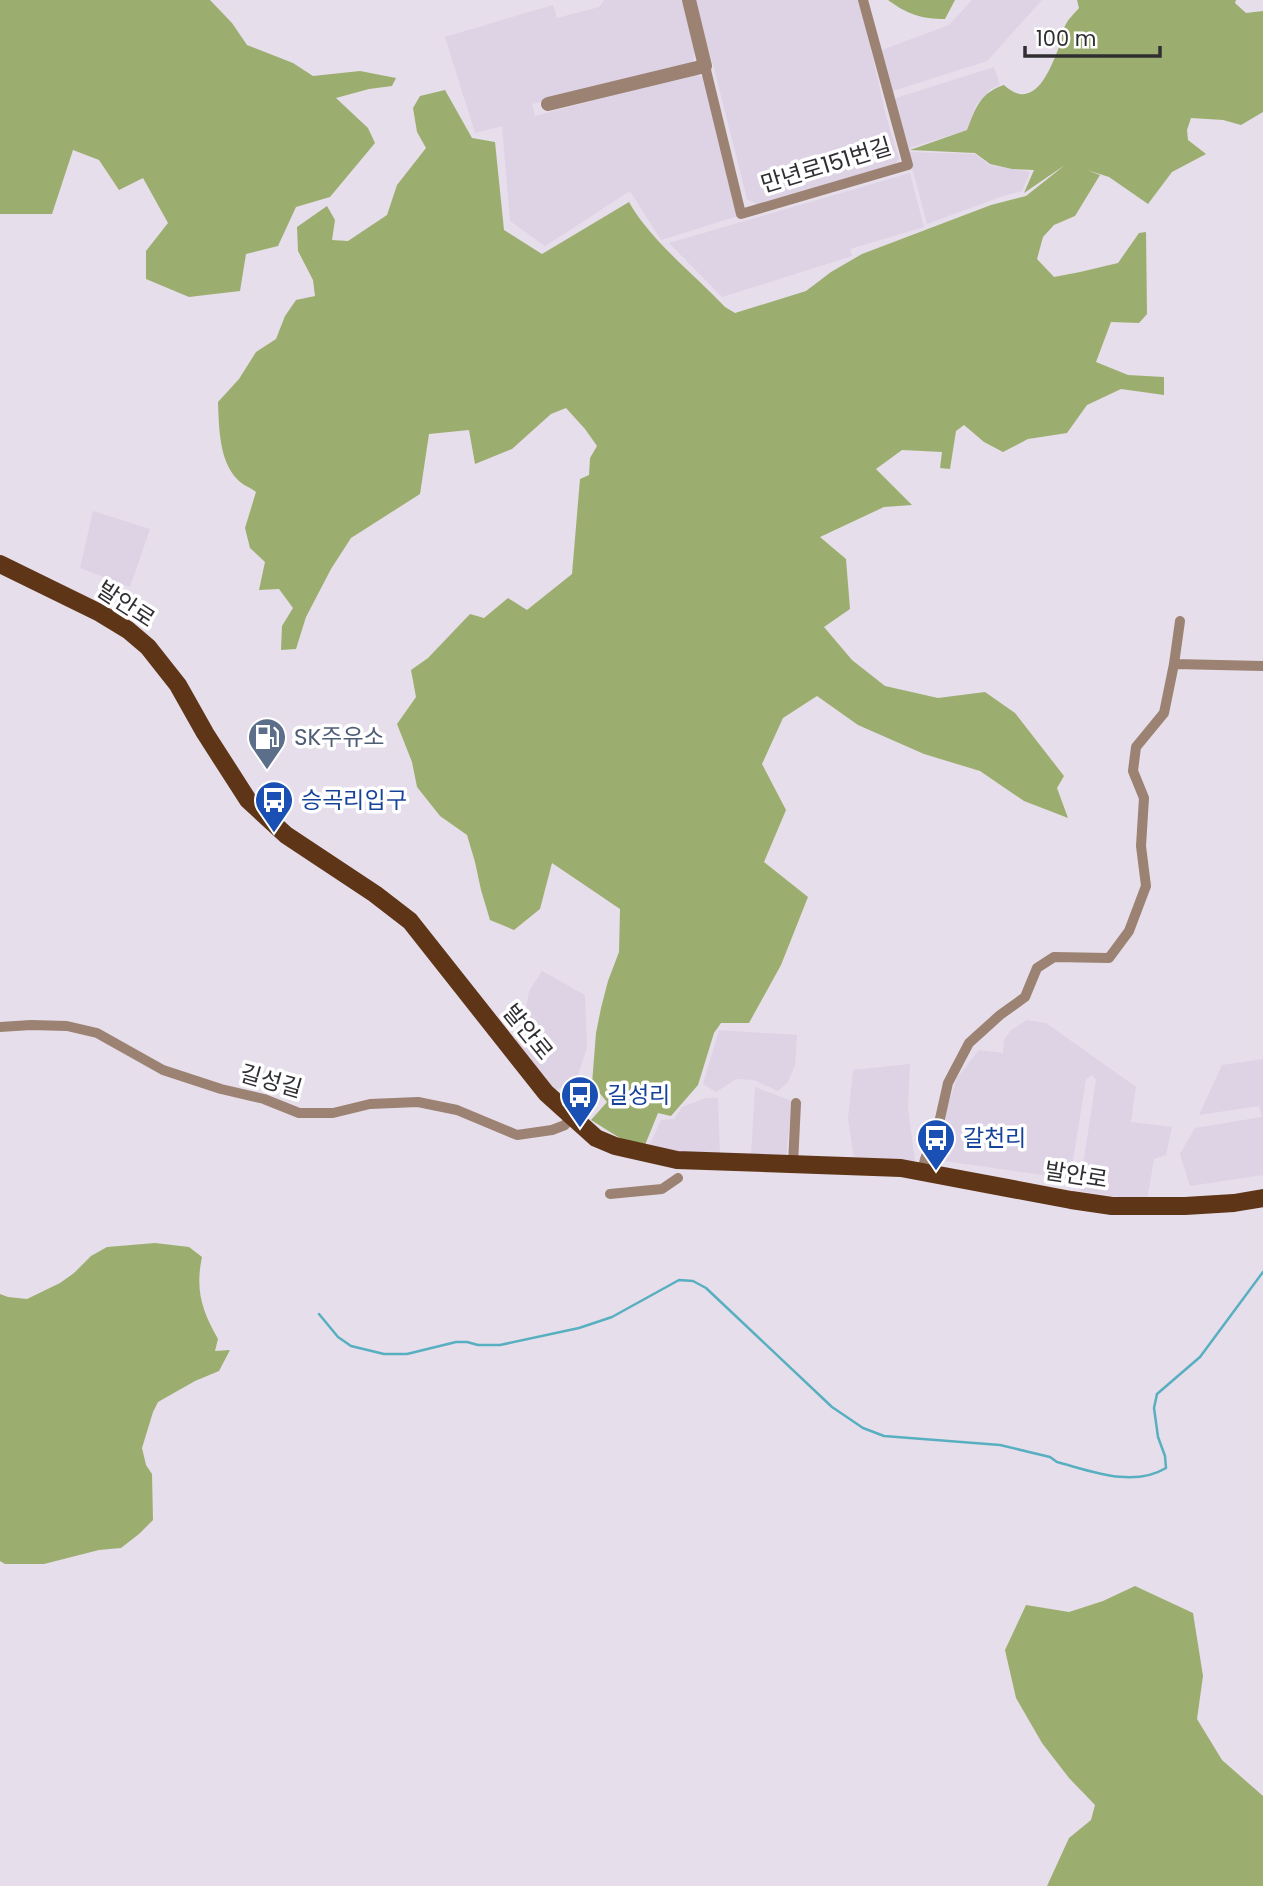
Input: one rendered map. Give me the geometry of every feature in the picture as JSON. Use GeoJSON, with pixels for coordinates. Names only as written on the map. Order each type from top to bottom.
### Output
{"type":"FeatureCollection","features":[{"type":"Feature","properties":{"kind":"main road","name":"발안로"},"geometry":{"type":"LineString","coordinates":[[0,564],[100,614],[128,630],[148,647],[177,685],[248,800],[286,835],[410,921],[546,1093],[596,1138],[615,1146],[677,1160],[901,1168],[1112,1206],[1197,1206],[1263,1198]]}},
{"type":"Feature","properties":{"kind":"street","name":"만년로151번길"},"geometry":{"type":"LineString","coordinates":[[689,0],[741,214],[908,165],[863,0]]}},
{"type":"Feature","properties":{"kind":"street"},"geometry":{"type":"LineString","coordinates":[[548,104],[705,66]]}},
{"type":"Feature","properties":{"kind":"street"},"geometry":{"type":"LineString","coordinates":[[922,1172],[939,1123],[948,1083],[969,1043],[1025,997],[1037,968],[1045,962],[1054,957],[1109,958],[1129,931],[1146,886],[1141,846],[1144,798],[1133,771],[1136,747],[1164,713],[1180,621]]}},
{"type":"Feature","properties":{"kind":"street"},"geometry":{"type":"LineString","coordinates":[[1174,664],[1263,666]]}},
{"type":"Feature","properties":{"kind":"street","name":"길성길"},"geometry":{"type":"LineString","coordinates":[[0,1027],[67,1026],[97,1033],[163,1070],[264,1099],[299,1113],[333,1113],[370,1104],[418,1102],[457,1110],[517,1135],[552,1130],[565,1125],[572,1115]]}},
{"type":"Feature","properties":{"kind":"street"},"geometry":{"type":"LineString","coordinates":[[793,1164],[796,1103]]}},
{"type":"Feature","properties":{"kind":"street"},"geometry":{"type":"LineString","coordinates":[[610,1194],[662,1189],[678,1178]]}},
{"type":"Feature","properties":{"kind":"shaded area"},"geometry":{"type":"Polygon","coordinates":[[[604,0],[682,0],[694,51],[693,63],[532,104],[535,116],[695,74],[705,78],[738,216],[661,240],[630,191],[545,246],[510,221],[502,126],[475,133],[445,37],[553,5],[557,18],[599,7],[604,0]]]}},
{"type":"Feature","properties":{"kind":"shaded area"},"geometry":{"type":"Polygon","coordinates":[[[694,0],[860,0],[886,116],[899,159],[893,167],[758,205],[747,199],[694,0]]]}},
{"type":"Feature","properties":{"kind":"shaded area"},"geometry":{"type":"Polygon","coordinates":[[[972,0],[1042,0],[987,61],[893,91],[882,50],[949,25],[972,0]]]}},
{"type":"Feature","properties":{"kind":"shaded area"},"geometry":{"type":"Polygon","coordinates":[[[994,67],[1000,85],[991,89],[976,105],[967,130],[909,148],[893,99],[994,67]]]}},
{"type":"Feature","properties":{"kind":"shaded area"},"geometry":{"type":"Polygon","coordinates":[[[908,152],[975,154],[989,165],[1030,172],[1022,191],[927,224],[908,152]]]}},
{"type":"Feature","properties":{"kind":"shaded area"},"geometry":{"type":"Polygon","coordinates":[[[910,173],[924,227],[850,249],[852,256],[722,297],[669,243],[910,173]]]}},
{"type":"Feature","properties":{"kind":"shaded area"},"geometry":{"type":"Polygon","coordinates":[[[93,511],[150,529],[130,587],[80,568],[93,511]]]}},
{"type":"Feature","properties":{"kind":"shaded area"},"geometry":{"type":"Polygon","coordinates":[[[542,971],[585,995],[587,1048],[578,1075],[571,1083],[556,1090],[548,1090],[514,1045],[525,1017],[529,991],[542,971]]]}},
{"type":"Feature","properties":{"kind":"shaded area"},"geometry":{"type":"Polygon","coordinates":[[[1027,1020],[1046,1023],[1136,1087],[1131,1122],[1172,1127],[1166,1155],[1154,1159],[1147,1201],[1079,1191],[1096,1080],[1092,1075],[1086,1079],[1070,1179],[930,1159],[957,1078],[979,1050],[1003,1053],[1004,1040],[1011,1030],[1027,1020]]]}},
{"type":"Feature","properties":{"kind":"shaded area"},"geometry":{"type":"Polygon","coordinates":[[[719,1030],[797,1035],[795,1065],[788,1082],[778,1091],[754,1080],[736,1079],[716,1092],[703,1084],[719,1030]]]}},
{"type":"Feature","properties":{"kind":"shaded area"},"geometry":{"type":"Polygon","coordinates":[[[1263,1059],[1263,1175],[1190,1186],[1180,1154],[1195,1128],[1262,1117],[1259,1106],[1199,1115],[1222,1065],[1263,1059]]]}},
{"type":"Feature","properties":{"kind":"shaded area"},"geometry":{"type":"Polygon","coordinates":[[[910,1064],[908,1107],[915,1162],[854,1159],[848,1119],[853,1070],[910,1064]]]}},
{"type":"Feature","properties":{"kind":"shaded area"},"geometry":{"type":"Polygon","coordinates":[[[587,1087],[600,1102],[583,1118],[558,1096],[587,1087]]]}},
{"type":"Feature","properties":{"kind":"shaded area"},"geometry":{"type":"Polygon","coordinates":[[[755,1087],[792,1101],[786,1157],[751,1156],[755,1087]]]}},
{"type":"Feature","properties":{"kind":"shaded area"},"geometry":{"type":"Polygon","coordinates":[[[706,1098],[718,1098],[720,1156],[648,1149],[661,1120],[674,1119],[682,1107],[706,1098]]]}},
{"type":"Feature","properties":{"kind":"green space"},"geometry":{"type":"Polygon","coordinates":[[[0,0],[210,0],[232,23],[247,45],[293,63],[313,76],[360,71],[396,78],[392,86],[336,98],[368,128],[375,143],[330,197],[296,207],[278,246],[246,254],[240,291],[189,297],[146,279],[146,251],[168,223],[143,178],[119,190],[99,160],[73,150],[52,214],[0,214],[0,0]]]}},
{"type":"Feature","properties":{"kind":"green space"},"geometry":{"type":"Polygon","coordinates":[[[888,0],[955,0],[945,19],[915,15],[888,0]]]}},
{"type":"Feature","properties":{"kind":"green space"},"geometry":{"type":"Polygon","coordinates":[[[1077,0],[1236,0],[1235,3],[1246,13],[1263,11],[1263,112],[1241,125],[1223,120],[1191,118],[1187,130],[1188,140],[1206,154],[1172,172],[1148,204],[1109,177],[1087,170],[1100,175],[1075,216],[1054,225],[1043,237],[1037,259],[1054,277],[1118,263],[1139,233],[1146,232],[1147,314],[1139,323],[1111,322],[1096,362],[1128,375],[1164,377],[1164,395],[1121,389],[1087,405],[1067,433],[1028,439],[1003,452],[984,442],[964,425],[956,431],[950,469],[940,468],[942,452],[902,450],[876,469],[912,505],[884,507],[820,537],[846,559],[850,609],[824,627],[852,660],[885,686],[938,698],[985,692],[1015,713],[1064,776],[1057,788],[1068,818],[1024,801],[980,771],[924,754],[858,725],[817,696],[783,718],[762,764],[786,810],[764,862],[808,897],[781,965],[749,1023],[721,1023],[714,1033],[698,1085],[671,1116],[658,1113],[645,1145],[623,1140],[591,1120],[607,1102],[592,1084],[601,1008],[619,952],[620,909],[552,863],[540,909],[514,930],[490,920],[467,835],[440,816],[417,787],[412,762],[397,724],[416,697],[411,670],[428,658],[470,614],[484,618],[508,598],[527,610],[572,574],[580,479],[589,475],[590,458],[597,446],[566,408],[551,414],[512,449],[475,464],[469,430],[429,434],[420,494],[351,538],[306,617],[296,649],[281,650],[282,626],[293,608],[279,589],[259,590],[265,562],[250,548],[245,528],[256,492],[239,481],[223,453],[218,402],[239,379],[256,352],[276,339],[285,316],[296,300],[315,296],[313,280],[298,251],[297,227],[327,206],[335,220],[332,240],[348,241],[387,215],[397,185],[426,148],[417,132],[413,108],[420,96],[445,90],[472,138],[495,142],[504,230],[542,254],[629,202],[661,243],[725,307],[735,313],[806,291],[862,254],[991,205],[1026,196],[1065,165],[1024,193],[1034,170],[990,164],[975,153],[910,150],[967,130],[980,102],[996,88],[1004,85],[1024,94],[1039,85],[1046,77],[1064,28],[1079,8],[1077,0]]]}},
{"type":"Feature","properties":{"kind":"green space"},"geometry":{"type":"Polygon","coordinates":[[[155,1243],[189,1247],[202,1257],[199,1280],[201,1300],[218,1339],[215,1351],[230,1350],[219,1371],[158,1402],[153,1412],[142,1448],[146,1465],[152,1474],[153,1520],[121,1548],[99,1550],[44,1564],[5,1564],[0,1561],[0,1294],[27,1299],[60,1283],[91,1256],[107,1247],[155,1243]]]}},
{"type":"Feature","properties":{"kind":"green space"},"geometry":{"type":"Polygon","coordinates":[[[1135,1586],[1193,1613],[1203,1676],[1197,1719],[1222,1760],[1263,1796],[1263,1886],[1047,1886],[1069,1838],[1091,1820],[1095,1805],[1069,1778],[1042,1743],[1016,1698],[1005,1650],[1026,1605],[1069,1612],[1103,1601],[1135,1586]]]}},
{"type":"Feature","properties":{"kind":"waterway"},"geometry":{"type":"LineString","coordinates":[[319,1314],[338,1337],[351,1346],[384,1354],[407,1354],[456,1342],[500,1345],[579,1328],[612,1317],[679,1280],[693,1281],[706,1288],[832,1407],[863,1428],[884,1436],[1000,1445],[1050,1457],[1057,1462],[1098,1473],[1140,1477],[1166,1468],[1154,1408],[1157,1394],[1200,1357],[1263,1272]]}},
{"type":"Feature","properties":{"kind":"place","name":"SK주유소"},"geometry":{"type":"Point","coordinates":[267,771]}},
{"type":"Feature","properties":{"kind":"place","name":"승곡리입구"},"geometry":{"type":"Point","coordinates":[274,834]}},
{"type":"Feature","properties":{"kind":"place","name":"길성리"},"geometry":{"type":"Point","coordinates":[580,1129]}},
{"type":"Feature","properties":{"kind":"place","name":"갈천리"},"geometry":{"type":"Point","coordinates":[936,1172]}}]}
